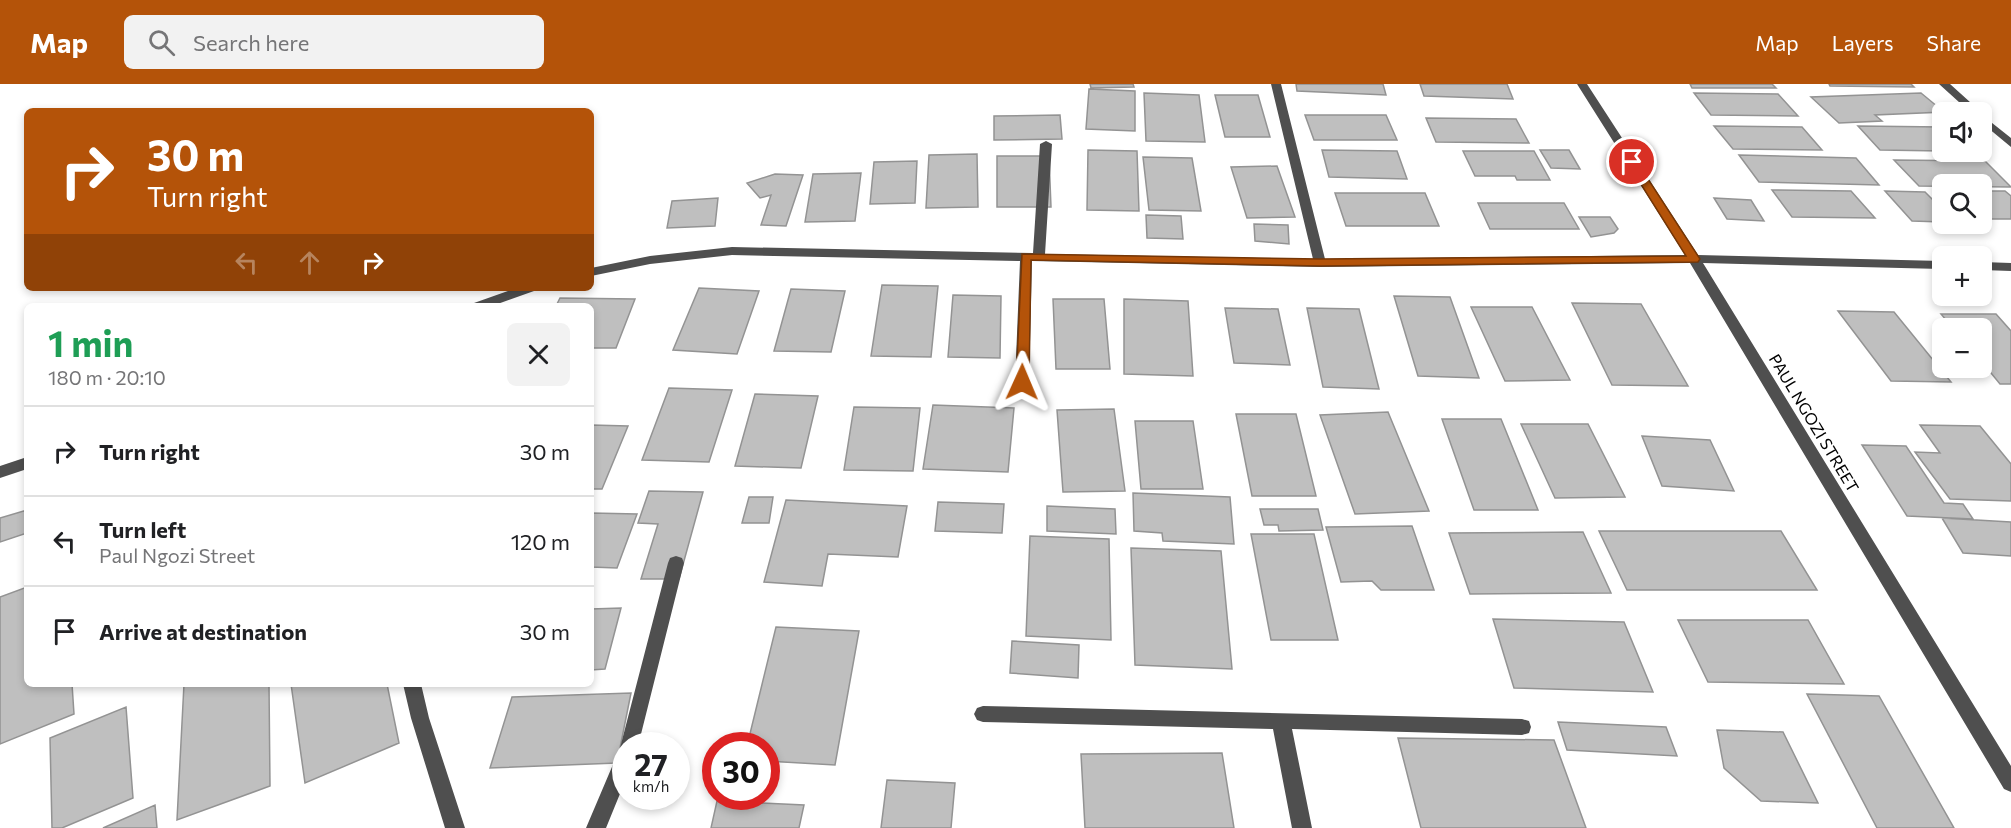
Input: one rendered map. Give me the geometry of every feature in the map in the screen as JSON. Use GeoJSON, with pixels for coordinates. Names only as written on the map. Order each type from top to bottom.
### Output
{"type":"FeatureCollection","features":[{"type":"Feature","properties":{"kind":"street"},"geometry":{"type":"LineString","coordinates":[[1276,84],[1320,262]]}},
{"type":"Feature","properties":{"kind":"street","name":"PAUL NGOZI STREET"},"geometry":{"type":"LineString","coordinates":[[1582,84],[1694,259],[2011,783]]}},
{"type":"Feature","properties":{"kind":"street"},"geometry":{"type":"LineString","coordinates":[[1944,84],[1965,102]]}},
{"type":"Feature","properties":{"kind":"street"},"geometry":{"type":"LineString","coordinates":[[1992,127],[2011,144]]}},
{"type":"Feature","properties":{"kind":"street"},"geometry":{"type":"LineString","coordinates":[[1022,382],[1032,256],[1046,144]]}},
{"type":"Feature","properties":{"kind":"street"},"geometry":{"type":"LineString","coordinates":[[594,271],[650,260],[732,251],[1320,262],[1694,259],[1932,265]]}},
{"type":"Feature","properties":{"kind":"street"},"geometry":{"type":"LineString","coordinates":[[1992,266],[2011,267]]}},
{"type":"Feature","properties":{"kind":"street"},"geometry":{"type":"LineString","coordinates":[[487,303],[521,291]]}},
{"type":"Feature","properties":{"kind":"street"},"geometry":{"type":"LineString","coordinates":[[0,472],[24,464]]}},
{"type":"Feature","properties":{"kind":"street"},"geometry":{"type":"LineString","coordinates":[[633,732],[676,563]]}},
{"type":"Feature","properties":{"kind":"street"},"geometry":{"type":"LineString","coordinates":[[413,687],[420,718],[455,828]]}},
{"type":"Feature","properties":{"kind":"street"},"geometry":{"type":"LineString","coordinates":[[983,714],[1522,727]]}},
{"type":"Feature","properties":{"kind":"street"},"geometry":{"type":"LineString","coordinates":[[1281,721],[1302,828]]}},
{"type":"Feature","properties":{"kind":"street"},"geometry":{"type":"LineString","coordinates":[[596,828],[612,789]]}},
{"type":"Feature","properties":{"kind":"building"},"geometry":{"type":"Polygon","coordinates":[[[1090,84],[1133,84],[1134,87],[1091,88],[1090,84]]]}},
{"type":"Feature","properties":{"kind":"building"},"geometry":{"type":"Polygon","coordinates":[[[1296,84],[1383,84],[1386,95],[1297,91],[1296,84]]]}},
{"type":"Feature","properties":{"kind":"building"},"geometry":{"type":"Polygon","coordinates":[[[1420,84],[1507,84],[1513,99],[1424,96],[1420,84]]]}},
{"type":"Feature","properties":{"kind":"building"},"geometry":{"type":"Polygon","coordinates":[[[1690,84],[1772,84],[1776,88],[1692,88],[1690,84]]]}},
{"type":"Feature","properties":{"kind":"building"},"geometry":{"type":"Polygon","coordinates":[[[1829,84],[1911,84],[1914,87],[1830,86],[1829,84]]]}},
{"type":"Feature","properties":{"kind":"building"},"geometry":{"type":"Polygon","coordinates":[[[1089,89],[1135,91],[1135,131],[1086,129],[1089,89]]]}},
{"type":"Feature","properties":{"kind":"building"},"geometry":{"type":"Polygon","coordinates":[[[1144,93],[1199,95],[1205,142],[1146,141],[1144,93]]]}},
{"type":"Feature","properties":{"kind":"building"},"geometry":{"type":"Polygon","coordinates":[[[1694,93],[1778,94],[1798,116],[1711,115],[1694,93]]]}},
{"type":"Feature","properties":{"kind":"building"},"geometry":{"type":"Polygon","coordinates":[[[1921,93],[1932,102],[1932,113],[1875,115],[1882,121],[1839,123],[1811,97],[1921,93]]]}},
{"type":"Feature","properties":{"kind":"building"},"geometry":{"type":"Polygon","coordinates":[[[1215,95],[1258,95],[1270,137],[1225,137],[1215,95]]]}},
{"type":"Feature","properties":{"kind":"building"},"geometry":{"type":"Polygon","coordinates":[[[1060,115],[1062,139],[994,140],[994,116],[1060,115]]]}},
{"type":"Feature","properties":{"kind":"building"},"geometry":{"type":"Polygon","coordinates":[[[1305,115],[1386,115],[1397,140],[1314,140],[1305,115]]]}},
{"type":"Feature","properties":{"kind":"building"},"geometry":{"type":"Polygon","coordinates":[[[1426,118],[1516,119],[1529,143],[1436,142],[1426,118]]]}},
{"type":"Feature","properties":{"kind":"building"},"geometry":{"type":"Polygon","coordinates":[[[1714,126],[1802,127],[1822,150],[1733,149],[1714,126]]]}},
{"type":"Feature","properties":{"kind":"building"},"geometry":{"type":"Polygon","coordinates":[[[1858,126],[1932,127],[1932,151],[1880,150],[1858,126]]]}},
{"type":"Feature","properties":{"kind":"building"},"geometry":{"type":"Polygon","coordinates":[[[1088,150],[1137,151],[1139,211],[1087,210],[1088,150]]]}},
{"type":"Feature","properties":{"kind":"building"},"geometry":{"type":"Polygon","coordinates":[[[1322,150],[1397,151],[1407,179],[1329,177],[1322,150]]]}},
{"type":"Feature","properties":{"kind":"building"},"geometry":{"type":"Polygon","coordinates":[[[1540,150],[1569,150],[1580,169],[1551,168],[1540,150]]]}},
{"type":"Feature","properties":{"kind":"building"},"geometry":{"type":"Polygon","coordinates":[[[1463,151],[1534,151],[1550,180],[1517,180],[1515,176],[1475,176],[1463,151]]]}},
{"type":"Feature","properties":{"kind":"building"},"geometry":{"type":"Polygon","coordinates":[[[977,154],[978,207],[926,208],[929,155],[977,154]]]}},
{"type":"Feature","properties":{"kind":"building"},"geometry":{"type":"Polygon","coordinates":[[[1739,155],[1856,158],[1879,185],[1759,182],[1739,155]]]}},
{"type":"Feature","properties":{"kind":"building"},"geometry":{"type":"Polygon","coordinates":[[[997,156],[1049,156],[1051,207],[997,207],[997,156]]]}},
{"type":"Feature","properties":{"kind":"building"},"geometry":{"type":"Polygon","coordinates":[[[1143,157],[1192,158],[1201,211],[1149,210],[1143,157]]]}},
{"type":"Feature","properties":{"kind":"building"},"geometry":{"type":"Polygon","coordinates":[[[1894,160],[1986,162],[2011,187],[1992,187],[1992,174],[1932,174],[1932,186],[1919,186],[1894,160]]]}},
{"type":"Feature","properties":{"kind":"building"},"geometry":{"type":"Polygon","coordinates":[[[917,161],[915,203],[870,204],[874,162],[917,161]]]}},
{"type":"Feature","properties":{"kind":"building"},"geometry":{"type":"Polygon","coordinates":[[[1277,166],[1295,217],[1247,218],[1231,167],[1277,166]]]}},
{"type":"Feature","properties":{"kind":"building"},"geometry":{"type":"Polygon","coordinates":[[[861,173],[855,221],[805,222],[813,174],[861,173]]]}},
{"type":"Feature","properties":{"kind":"building"},"geometry":{"type":"Polygon","coordinates":[[[775,174],[803,175],[786,226],[761,225],[771,195],[760,198],[747,183],[775,174]]]}},
{"type":"Feature","properties":{"kind":"building"},"geometry":{"type":"Polygon","coordinates":[[[1772,190],[1851,191],[1875,218],[1792,217],[1772,190]]]}},
{"type":"Feature","properties":{"kind":"building"},"geometry":{"type":"Polygon","coordinates":[[[1885,191],[1925,192],[1932,199],[1932,222],[1912,221],[1885,191]]]}},
{"type":"Feature","properties":{"kind":"building"},"geometry":{"type":"Polygon","coordinates":[[[1992,191],[2005,191],[2011,196],[2011,219],[1992,219],[1992,191]]]}},
{"type":"Feature","properties":{"kind":"building"},"geometry":{"type":"Polygon","coordinates":[[[1335,193],[1425,193],[1439,226],[1346,226],[1335,193]]]}},
{"type":"Feature","properties":{"kind":"building"},"geometry":{"type":"Polygon","coordinates":[[[718,198],[715,226],[667,228],[672,201],[718,198]]]}},
{"type":"Feature","properties":{"kind":"building"},"geometry":{"type":"Polygon","coordinates":[[[1714,198],[1751,200],[1764,221],[1727,219],[1714,198]]]}},
{"type":"Feature","properties":{"kind":"building"},"geometry":{"type":"Polygon","coordinates":[[[1478,203],[1564,203],[1579,229],[1490,229],[1478,203]]]}},
{"type":"Feature","properties":{"kind":"building"},"geometry":{"type":"Polygon","coordinates":[[[1146,215],[1181,216],[1183,239],[1147,238],[1146,215]]]}},
{"type":"Feature","properties":{"kind":"building"},"geometry":{"type":"Polygon","coordinates":[[[1579,217],[1610,217],[1618,229],[1614,233],[1591,237],[1579,217]]]}},
{"type":"Feature","properties":{"kind":"building"},"geometry":{"type":"Polygon","coordinates":[[[1254,224],[1288,225],[1289,244],[1255,241],[1254,224]]]}},
{"type":"Feature","properties":{"kind":"building"},"geometry":{"type":"Polygon","coordinates":[[[882,285],[938,286],[931,357],[871,356],[882,285]]]}},
{"type":"Feature","properties":{"kind":"building"},"geometry":{"type":"Polygon","coordinates":[[[699,288],[759,291],[737,354],[673,350],[699,288]]]}},
{"type":"Feature","properties":{"kind":"building"},"geometry":{"type":"Polygon","coordinates":[[[791,289],[845,291],[831,352],[774,351],[791,289]]]}},
{"type":"Feature","properties":{"kind":"building"},"geometry":{"type":"Polygon","coordinates":[[[953,295],[1001,296],[1000,358],[948,357],[953,295]]]}},
{"type":"Feature","properties":{"kind":"building"},"geometry":{"type":"Polygon","coordinates":[[[1394,296],[1450,297],[1479,378],[1418,376],[1394,296]]]}},
{"type":"Feature","properties":{"kind":"building"},"geometry":{"type":"Polygon","coordinates":[[[560,298],[635,299],[616,348],[594,348],[594,303],[558,303],[560,298]]]}},
{"type":"Feature","properties":{"kind":"building"},"geometry":{"type":"Polygon","coordinates":[[[1053,299],[1104,299],[1110,369],[1056,369],[1053,299]]]}},
{"type":"Feature","properties":{"kind":"building"},"geometry":{"type":"Polygon","coordinates":[[[1124,299],[1188,301],[1193,376],[1124,374],[1124,299]]]}},
{"type":"Feature","properties":{"kind":"building"},"geometry":{"type":"Polygon","coordinates":[[[1572,303],[1641,304],[1688,386],[1612,385],[1572,303]]]}},
{"type":"Feature","properties":{"kind":"building"},"geometry":{"type":"Polygon","coordinates":[[[1471,307],[1532,307],[1570,380],[1505,381],[1471,307]]]}},
{"type":"Feature","properties":{"kind":"building"},"geometry":{"type":"Polygon","coordinates":[[[1225,308],[1278,309],[1290,365],[1234,363],[1225,308]]]}},
{"type":"Feature","properties":{"kind":"building"},"geometry":{"type":"Polygon","coordinates":[[[1307,308],[1359,309],[1379,389],[1323,387],[1307,308]]]}},
{"type":"Feature","properties":{"kind":"building"},"geometry":{"type":"Polygon","coordinates":[[[1838,311],[1894,312],[1932,359],[1932,378],[1948,378],[1951,382],[1891,381],[1838,311]]]}},
{"type":"Feature","properties":{"kind":"building"},"geometry":{"type":"Polygon","coordinates":[[[1941,314],[1996,314],[2011,331],[2011,384],[2000,384],[1992,374],[1992,318],[1944,318],[1941,314]]]}},
{"type":"Feature","properties":{"kind":"building"},"geometry":{"type":"Polygon","coordinates":[[[669,388],[732,390],[709,462],[642,460],[669,388]]]}},
{"type":"Feature","properties":{"kind":"building"},"geometry":{"type":"Polygon","coordinates":[[[755,394],[818,396],[801,468],[735,466],[755,394]]]}},
{"type":"Feature","properties":{"kind":"building"},"geometry":{"type":"Polygon","coordinates":[[[933,405],[1014,408],[1008,472],[923,469],[933,405]]]}},
{"type":"Feature","properties":{"kind":"building"},"geometry":{"type":"Polygon","coordinates":[[[854,407],[920,408],[913,471],[844,470],[854,407]]]}},
{"type":"Feature","properties":{"kind":"building"},"geometry":{"type":"Polygon","coordinates":[[[1114,409],[1125,491],[1063,492],[1057,410],[1114,409]]]}},
{"type":"Feature","properties":{"kind":"building"},"geometry":{"type":"Polygon","coordinates":[[[1388,412],[1429,511],[1355,514],[1320,415],[1388,412]]]}},
{"type":"Feature","properties":{"kind":"building"},"geometry":{"type":"Polygon","coordinates":[[[1236,414],[1296,414],[1316,496],[1252,496],[1236,414]]]}},
{"type":"Feature","properties":{"kind":"building"},"geometry":{"type":"Polygon","coordinates":[[[1442,419],[1501,419],[1538,510],[1474,510],[1442,419]]]}},
{"type":"Feature","properties":{"kind":"building"},"geometry":{"type":"Polygon","coordinates":[[[1135,421],[1193,421],[1203,489],[1141,489],[1135,421]]]}},
{"type":"Feature","properties":{"kind":"building"},"geometry":{"type":"Polygon","coordinates":[[[1521,424],[1588,424],[1625,497],[1555,498],[1521,424]]]}},
{"type":"Feature","properties":{"kind":"building"},"geometry":{"type":"Polygon","coordinates":[[[594,425],[628,426],[602,489],[594,489],[594,425]]]}},
{"type":"Feature","properties":{"kind":"building"},"geometry":{"type":"Polygon","coordinates":[[[1920,425],[1980,426],[2011,464],[2011,501],[1950,499],[1915,452],[1940,453],[1920,425]]]}},
{"type":"Feature","properties":{"kind":"building"},"geometry":{"type":"Polygon","coordinates":[[[1642,436],[1710,440],[1734,491],[1662,486],[1642,436]]]}},
{"type":"Feature","properties":{"kind":"building"},"geometry":{"type":"Polygon","coordinates":[[[1862,445],[1906,446],[1944,503],[1963,504],[1973,519],[1907,516],[1862,445]]]}},
{"type":"Feature","properties":{"kind":"building"},"geometry":{"type":"Polygon","coordinates":[[[649,491],[703,492],[679,579],[641,579],[658,524],[638,523],[649,491]]]}},
{"type":"Feature","properties":{"kind":"building"},"geometry":{"type":"Polygon","coordinates":[[[1133,493],[1230,497],[1234,544],[1163,541],[1162,533],[1134,531],[1133,493]]]}},
{"type":"Feature","properties":{"kind":"building"},"geometry":{"type":"Polygon","coordinates":[[[749,497],[773,497],[769,523],[742,523],[749,497]]]}},
{"type":"Feature","properties":{"kind":"building"},"geometry":{"type":"Polygon","coordinates":[[[786,500],[907,506],[898,557],[828,554],[822,586],[764,582],[786,500]]]}},
{"type":"Feature","properties":{"kind":"building"},"geometry":{"type":"Polygon","coordinates":[[[938,502],[1004,504],[1002,533],[935,531],[938,502]]]}},
{"type":"Feature","properties":{"kind":"building"},"geometry":{"type":"Polygon","coordinates":[[[1047,506],[1115,509],[1116,534],[1047,531],[1047,506]]]}},
{"type":"Feature","properties":{"kind":"building"},"geometry":{"type":"Polygon","coordinates":[[[1260,509],[1318,509],[1323,530],[1279,531],[1278,525],[1264,525],[1260,509]]]}},
{"type":"Feature","properties":{"kind":"building"},"geometry":{"type":"Polygon","coordinates":[[[24,511],[24,534],[0,542],[0,518],[24,511]]]}},
{"type":"Feature","properties":{"kind":"building"},"geometry":{"type":"Polygon","coordinates":[[[594,513],[637,514],[617,568],[594,567],[594,513]]]}},
{"type":"Feature","properties":{"kind":"building"},"geometry":{"type":"Polygon","coordinates":[[[1942,518],[2011,522],[2011,556],[1963,553],[1942,518]]]}},
{"type":"Feature","properties":{"kind":"building"},"geometry":{"type":"Polygon","coordinates":[[[1412,526],[1434,590],[1381,590],[1372,581],[1341,582],[1326,527],[1412,526]]]}},
{"type":"Feature","properties":{"kind":"building"},"geometry":{"type":"Polygon","coordinates":[[[1599,531],[1781,531],[1817,590],[1627,590],[1599,531]]]}},
{"type":"Feature","properties":{"kind":"building"},"geometry":{"type":"Polygon","coordinates":[[[1583,532],[1611,593],[1470,594],[1449,533],[1583,532]]]}},
{"type":"Feature","properties":{"kind":"building"},"geometry":{"type":"Polygon","coordinates":[[[1251,534],[1314,534],[1338,640],[1271,640],[1251,534]]]}},
{"type":"Feature","properties":{"kind":"building"},"geometry":{"type":"Polygon","coordinates":[[[1030,536],[1109,539],[1111,640],[1026,636],[1030,536]]]}},
{"type":"Feature","properties":{"kind":"building"},"geometry":{"type":"Polygon","coordinates":[[[1131,548],[1221,551],[1232,669],[1135,665],[1131,548]]]}},
{"type":"Feature","properties":{"kind":"building"},"geometry":{"type":"Polygon","coordinates":[[[24,588],[24,687],[72,687],[74,714],[0,744],[0,597],[24,588]]]}},
{"type":"Feature","properties":{"kind":"building"},"geometry":{"type":"Polygon","coordinates":[[[621,608],[605,669],[594,670],[594,609],[621,608]]]}},
{"type":"Feature","properties":{"kind":"building"},"geometry":{"type":"Polygon","coordinates":[[[1493,619],[1624,622],[1653,692],[1514,688],[1493,619]]]}},
{"type":"Feature","properties":{"kind":"building"},"geometry":{"type":"Polygon","coordinates":[[[1678,620],[1808,620],[1844,684],[1708,682],[1678,620]]]}},
{"type":"Feature","properties":{"kind":"building"},"geometry":{"type":"Polygon","coordinates":[[[776,627],[859,631],[835,765],[780,762],[780,732],[750,732],[776,627]]]}},
{"type":"Feature","properties":{"kind":"building"},"geometry":{"type":"Polygon","coordinates":[[[1012,641],[1079,645],[1078,678],[1010,673],[1012,641]]]}},
{"type":"Feature","properties":{"kind":"building"},"geometry":{"type":"Polygon","coordinates":[[[184,687],[269,687],[270,786],[177,820],[184,687]]]}},
{"type":"Feature","properties":{"kind":"building"},"geometry":{"type":"Polygon","coordinates":[[[291,687],[388,687],[399,743],[305,783],[291,687]]]}},
{"type":"Feature","properties":{"kind":"building"},"geometry":{"type":"Polygon","coordinates":[[[631,693],[623,732],[612,732],[612,763],[490,768],[512,697],[631,693]]]}},
{"type":"Feature","properties":{"kind":"building"},"geometry":{"type":"Polygon","coordinates":[[[1807,694],[1879,696],[1954,828],[1877,828],[1807,694]]]}},
{"type":"Feature","properties":{"kind":"building"},"geometry":{"type":"Polygon","coordinates":[[[126,707],[133,798],[62,828],[52,828],[50,738],[126,707]]]}},
{"type":"Feature","properties":{"kind":"building"},"geometry":{"type":"Polygon","coordinates":[[[1558,722],[1666,727],[1677,756],[1567,750],[1558,722]]]}},
{"type":"Feature","properties":{"kind":"building"},"geometry":{"type":"Polygon","coordinates":[[[1717,730],[1783,732],[1818,803],[1761,801],[1724,768],[1717,730]]]}},
{"type":"Feature","properties":{"kind":"building"},"geometry":{"type":"Polygon","coordinates":[[[1398,738],[1554,740],[1586,828],[1421,828],[1398,738]]]}},
{"type":"Feature","properties":{"kind":"building"},"geometry":{"type":"Polygon","coordinates":[[[1222,753],[1234,828],[1085,828],[1081,754],[1222,753]]]}},
{"type":"Feature","properties":{"kind":"building"},"geometry":{"type":"Polygon","coordinates":[[[887,780],[955,783],[951,828],[881,828],[887,780]]]}},
{"type":"Feature","properties":{"kind":"building"},"geometry":{"type":"Polygon","coordinates":[[[780,804],[804,805],[799,828],[711,828],[715,810],[780,810],[780,804]]]}},
{"type":"Feature","properties":{"kind":"building"},"geometry":{"type":"Polygon","coordinates":[[[155,805],[157,828],[103,828],[155,805]]]}},
{"type":"Feature","properties":{"kind":"route"},"geometry":{"type":"LineString","coordinates":[[1022,382],[1026,256],[1320,262],[1694,259],[1632,162]]}}]}
